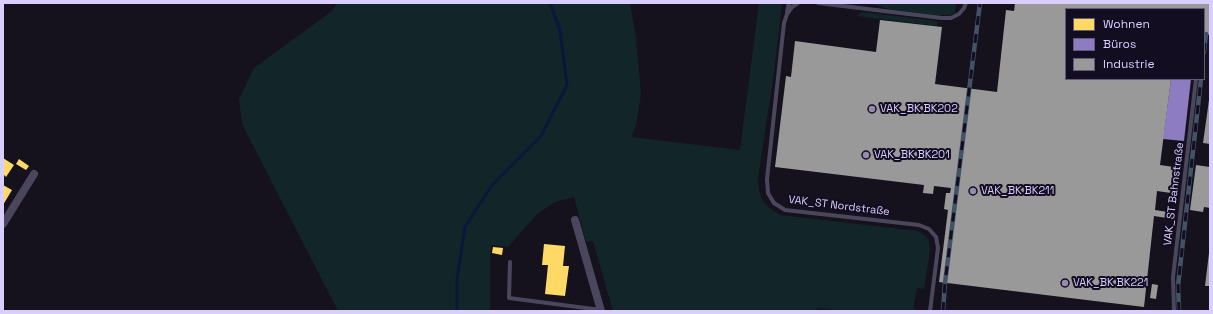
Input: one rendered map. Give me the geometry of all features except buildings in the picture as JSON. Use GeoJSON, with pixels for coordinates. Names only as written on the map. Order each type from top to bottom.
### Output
{"type":"FeatureCollection","features":[{"type":"Feature","properties":{"kind":"street"},"geometry":{"type":"LineString","coordinates":[[3,224],[34,174]]}},
{"type":"Feature","properties":{"kind":"street"},"geometry":{"type":"LineString","coordinates":[[575,220],[601,311]]}},
{"type":"Feature","properties":{"kind":"lane"},"geometry":{"type":"LineString","coordinates":[[787,14],[789,3]]}},
{"type":"Feature","properties":{"kind":"lane"},"geometry":{"type":"LineString","coordinates":[[787,14],[792,7],[798,3]]}},
{"type":"Feature","properties":{"kind":"lane"},"geometry":{"type":"LineString","coordinates":[[818,3],[942,18],[952,18],[959,14],[966,3]]}},
{"type":"Feature","properties":{"kind":"lane","name":"VAK_ST Nordstraße"},"geometry":{"type":"LineString","coordinates":[[787,14],[784,23],[766,179],[768,193],[774,203],[785,210],[920,225],[929,229],[936,237],[938,248],[930,311]]}},
{"type":"Feature","properties":{"kind":"lane","name":"VAK_ST Bahnstraße"},"geometry":{"type":"LineString","coordinates":[[1174,311],[1173,277],[1196,80]]}},
{"type":"Feature","properties":{"kind":"lane"},"geometry":{"type":"LineString","coordinates":[[510,262],[509,298],[601,311]]}},
{"type":"Feature","properties":{"kind":"green space"},"geometry":{"type":"Polygon","coordinates":[[[337,3],[630,3],[636,38],[641,94],[636,125],[631,137],[740,150],[759,3],[782,3],[774,73],[758,178],[762,200],[769,208],[780,215],[918,231],[924,235],[929,240],[930,250],[924,289],[917,288],[913,309],[921,311],[847,311],[817,308],[816,311],[613,311],[593,241],[586,242],[574,197],[555,202],[537,214],[508,247],[492,245],[490,255],[490,311],[338,311],[242,124],[239,99],[254,68],[332,11],[337,3]]]}},
{"type":"Feature","properties":{"kind":"green space"},"geometry":{"type":"Polygon","coordinates":[[[837,3],[859,3],[852,5],[837,3]]]}},
{"type":"Feature","properties":{"kind":"green space"},"geometry":{"type":"Polygon","coordinates":[[[859,3],[956,3],[955,13],[950,15],[936,15],[887,9],[880,6],[859,3]]]}},
{"type":"Feature","properties":{"kind":"green space"},"geometry":{"type":"Polygon","coordinates":[[[862,12],[937,21],[937,26],[857,16],[862,12]]]}},
{"type":"Feature","properties":{"kind":"waterway"},"geometry":{"type":"LineString","coordinates":[[457,311],[457,279],[465,227],[492,185],[541,136],[567,85],[560,30],[550,3]]}},
{"type":"Feature","properties":{"kind":"railway"},"geometry":{"type":"LineString","coordinates":[[943,311],[945,283],[980,3]]}},
{"type":"Feature","properties":{"kind":"railway"},"geometry":{"type":"LineString","coordinates":[[1205,43],[1206,34]]}},
{"type":"Feature","properties":{"kind":"railway"},"geometry":{"type":"LineString","coordinates":[[1179,311],[1178,286],[1201,80]]}},
{"type":"Feature","properties":{"kind":"place","name":"VAK_BK BK202"},"geometry":{"type":"Point","coordinates":[872,109]}},
{"type":"Feature","properties":{"kind":"place","name":"VAK_BK BK201"},"geometry":{"type":"Point","coordinates":[866,155]}},
{"type":"Feature","properties":{"kind":"place","name":"VAK_BK BK211"},"geometry":{"type":"Point","coordinates":[973,191]}},
{"type":"Feature","properties":{"kind":"place","name":"VAK_BK BK221"},"geometry":{"type":"Point","coordinates":[1065,283]}}]}
